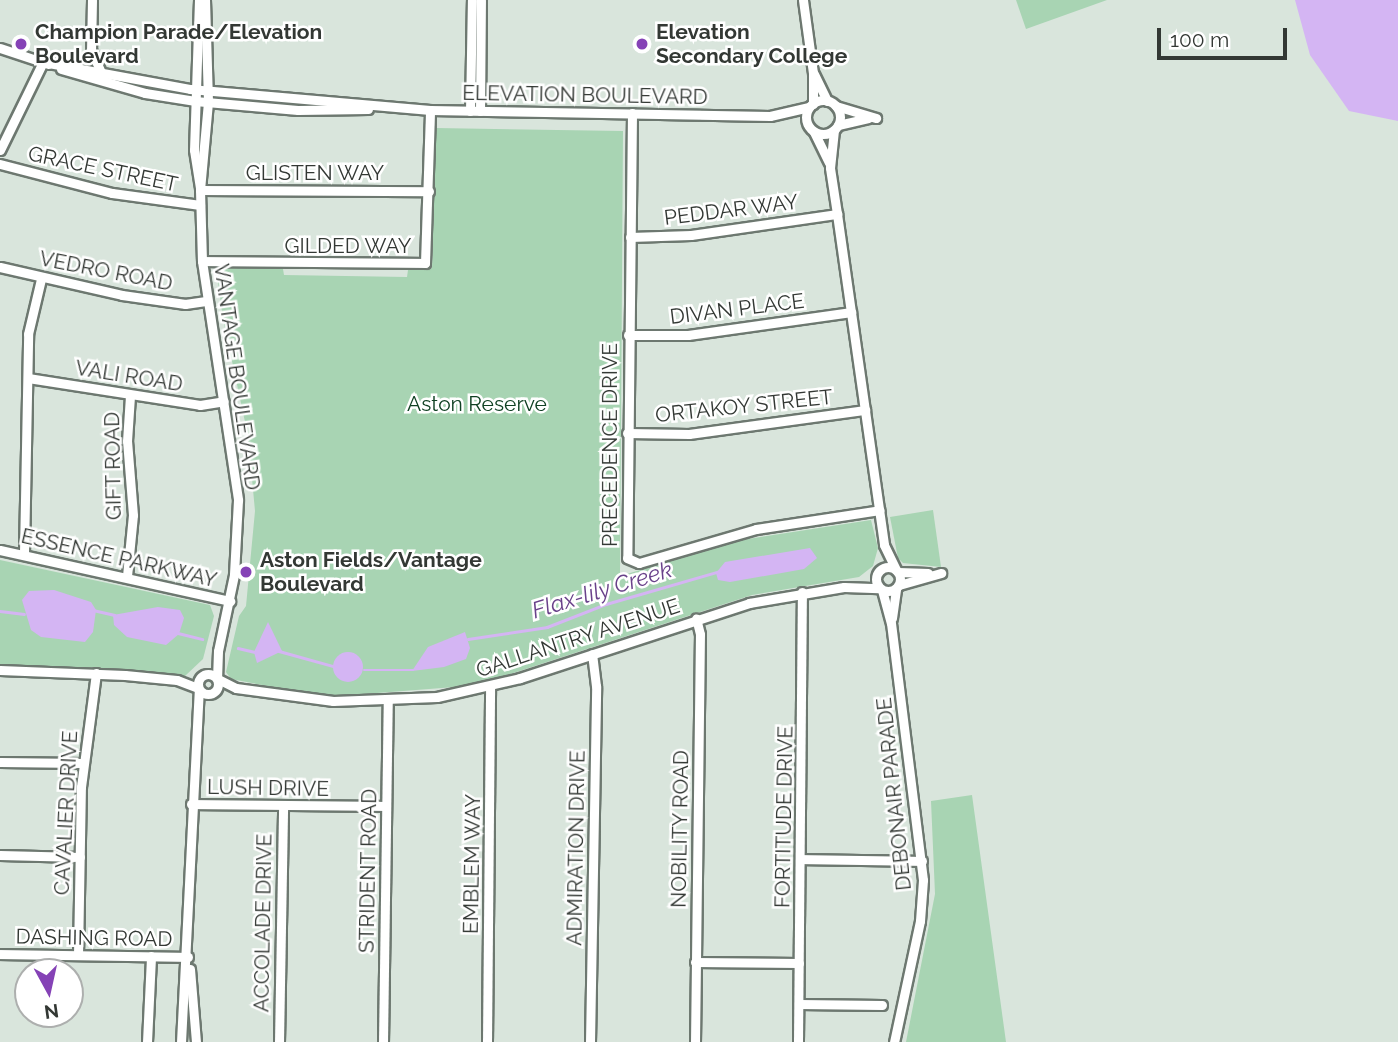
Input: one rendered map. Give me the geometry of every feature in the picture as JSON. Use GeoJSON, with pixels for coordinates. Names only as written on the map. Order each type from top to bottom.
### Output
{"type":"FeatureCollection","features":[{"type":"Feature","properties":{"kind":"street"},"geometry":{"type":"LineString","coordinates":[[92,0],[91,50],[101,72]]}},
{"type":"Feature","properties":{"kind":"street","name":"VANTAGE BOULEVARD"},"geometry":{"type":"LineString","coordinates":[[199,0],[194,150],[200,190]]}},
{"type":"Feature","properties":{"kind":"street","name":"VANTAGE BOULEVARD"},"geometry":{"type":"LineString","coordinates":[[205,0],[208,102],[200,190],[202,261],[206,302],[238,500],[230,601],[218,651],[214,692]]}},
{"type":"Feature","properties":{"kind":"street"},"geometry":{"type":"LineString","coordinates":[[472,0],[475,111]]}},
{"type":"Feature","properties":{"kind":"street"},"geometry":{"type":"LineString","coordinates":[[475,111],[481,0]]}},
{"type":"Feature","properties":{"kind":"street"},"geometry":{"type":"LineString","coordinates":[[803,0],[813,73],[811,105],[806,116],[830,168],[880,510],[884,545],[878,572],[937,573],[898,587]]}},
{"type":"Feature","properties":{"kind":"street","name":"ELEVATION BOULEVARD"},"geometry":{"type":"LineString","coordinates":[[0,48],[145,93],[194,101],[298,110],[399,108]]}},
{"type":"Feature","properties":{"kind":"street"},"geometry":{"type":"LineString","coordinates":[[78,67],[91,50]]}},
{"type":"Feature","properties":{"kind":"street"},"geometry":{"type":"LineString","coordinates":[[0,150],[43,62]]}},
{"type":"Feature","properties":{"kind":"street","name":"ELEVATION BOULEVARD"},"geometry":{"type":"LineString","coordinates":[[43,62],[194,89],[430,110],[770,116],[811,105]]}},
{"type":"Feature","properties":{"kind":"street"},"geometry":{"type":"LineString","coordinates":[[812,130],[836,128],[876,118],[827,101],[813,73]]}},
{"type":"Feature","properties":{"kind":"street"},"geometry":{"type":"LineString","coordinates":[[811,105],[827,101]]}},
{"type":"Feature","properties":{"kind":"street"},"geometry":{"type":"LineString","coordinates":[[830,168],[836,128],[836,106]]}},
{"type":"Feature","properties":{"kind":"street","name":"GILDED WAY"},"geometry":{"type":"LineString","coordinates":[[202,261],[420,265],[428,254],[430,110]]}},
{"type":"Feature","properties":{"kind":"street","name":"PRECEDENCE DRIVE"},"geometry":{"type":"LineString","coordinates":[[632,113],[625,548],[633,563],[756,529],[880,510]]}},
{"type":"Feature","properties":{"kind":"street","name":"ELEVATION BOULEVARD"},"geometry":{"type":"LineString","coordinates":[[770,116],[812,130]]}},
{"type":"Feature","properties":{"kind":"street","name":"GRACE STREET"},"geometry":{"type":"LineString","coordinates":[[0,164],[85,187],[200,205]]}},
{"type":"Feature","properties":{"kind":"street","name":"GLISTEN WAY"},"geometry":{"type":"LineString","coordinates":[[200,190],[429,191]]}},
{"type":"Feature","properties":{"kind":"street","name":"PEDDAR WAY"},"geometry":{"type":"LineString","coordinates":[[629,237],[691,236],[837,215]]}},
{"type":"Feature","properties":{"kind":"street","name":"VEDRO ROAD"},"geometry":{"type":"LineString","coordinates":[[0,267],[41,279],[177,303],[206,302]]}},
{"type":"Feature","properties":{"kind":"street"},"geometry":{"type":"LineString","coordinates":[[24,552],[29,324],[41,279]]}},
{"type":"Feature","properties":{"kind":"street","name":"DIVAN PLACE"},"geometry":{"type":"LineString","coordinates":[[628,335],[688,335],[851,312]]}},
{"type":"Feature","properties":{"kind":"street","name":"VALI ROAD"},"geometry":{"type":"LineString","coordinates":[[28,378],[130,396],[205,405],[224,401]]}},
{"type":"Feature","properties":{"kind":"street","name":"GIFT ROAD"},"geometry":{"type":"LineString","coordinates":[[127,576],[133,515],[127,441],[130,396]]}},
{"type":"Feature","properties":{"kind":"street","name":"ORTAKOY STREET"},"geometry":{"type":"LineString","coordinates":[[627,433],[689,434],[865,410]]}},
{"type":"Feature","properties":{"kind":"street"},"geometry":{"type":"LineString","coordinates":[[884,545],[897,571]]}},
{"type":"Feature","properties":{"kind":"street","name":"ESSENCE PARKWAY"},"geometry":{"type":"LineString","coordinates":[[0,550],[24,552],[230,601]]}},
{"type":"Feature","properties":{"kind":"street","name":"DEBONAIR PARADE"},"geometry":{"type":"LineString","coordinates":[[891,623],[898,587],[897,571]]}},
{"type":"Feature","properties":{"kind":"street","name":"DEBONAIR PARADE"},"geometry":{"type":"LineString","coordinates":[[878,572],[891,623],[922,861],[920,922],[894,1042]]}},
{"type":"Feature","properties":{"kind":"street","name":"GALLANTRY AVENUE"},"geometry":{"type":"LineString","coordinates":[[844,587],[878,572]]}},
{"type":"Feature","properties":{"kind":"street","name":"GALLANTRY AVENUE"},"geometry":{"type":"LineString","coordinates":[[202,675],[236,688],[321,700],[388,701],[489,687],[696,618],[802,592],[844,587],[898,587]]}},
{"type":"Feature","properties":{"kind":"street","name":"FORTITUDE DRIVE"},"geometry":{"type":"LineString","coordinates":[[798,1042],[802,592]]}},
{"type":"Feature","properties":{"kind":"street","name":"NOBILITY ROAD"},"geometry":{"type":"LineString","coordinates":[[695,1042],[701,634],[696,618]]}},
{"type":"Feature","properties":{"kind":"street","name":"VANTAGE BOULEVARD"},"geometry":{"type":"LineString","coordinates":[[202,675],[218,651]]}},
{"type":"Feature","properties":{"kind":"street","name":"ADMIRATION DRIVE"},"geometry":{"type":"LineString","coordinates":[[590,1042],[596,686],[592,654]]}},
{"type":"Feature","properties":{"kind":"street"},"geometry":{"type":"LineString","coordinates":[[0,670],[96,673],[177,680],[202,675],[198,689],[200,714],[191,804],[188,957],[181,1042]]}},
{"type":"Feature","properties":{"kind":"street","name":"CAVALIER DRIVE"},"geometry":{"type":"LineString","coordinates":[[78,955],[82,764],[96,673]]}},
{"type":"Feature","properties":{"kind":"street"},"geometry":{"type":"LineString","coordinates":[[177,680],[214,692],[200,714]]}},
{"type":"Feature","properties":{"kind":"street","name":"EMBLEM WAY"},"geometry":{"type":"LineString","coordinates":[[487,1042],[489,687]]}},
{"type":"Feature","properties":{"kind":"street","name":"GALLANTRY AVENUE"},"geometry":{"type":"LineString","coordinates":[[214,692],[236,688]]}},
{"type":"Feature","properties":{"kind":"street","name":"STRIDENT ROAD"},"geometry":{"type":"LineString","coordinates":[[383,1042],[388,701]]}},
{"type":"Feature","properties":{"kind":"street"},"geometry":{"type":"LineString","coordinates":[[0,762],[82,764]]}},
{"type":"Feature","properties":{"kind":"street","name":"LUSH DRIVE"},"geometry":{"type":"LineString","coordinates":[[191,804],[386,806]]}},
{"type":"Feature","properties":{"kind":"street","name":"ACCOLADE DRIVE"},"geometry":{"type":"LineString","coordinates":[[279,1042],[283,805]]}},
{"type":"Feature","properties":{"kind":"street"},"geometry":{"type":"LineString","coordinates":[[0,855],[80,857]]}},
{"type":"Feature","properties":{"kind":"street"},"geometry":{"type":"LineString","coordinates":[[800,859],[922,861]]}},
{"type":"Feature","properties":{"kind":"street","name":"DASHING ROAD"},"geometry":{"type":"LineString","coordinates":[[0,954],[188,957]]}},
{"type":"Feature","properties":{"kind":"street"},"geometry":{"type":"LineString","coordinates":[[147,1042],[151,956]]}},
{"type":"Feature","properties":{"kind":"street"},"geometry":{"type":"LineString","coordinates":[[188,957],[196,1042]]}},
{"type":"Feature","properties":{"kind":"street"},"geometry":{"type":"LineString","coordinates":[[695,962],[799,963]]}},
{"type":"Feature","properties":{"kind":"street"},"geometry":{"type":"LineString","coordinates":[[799,1004],[882,1005]]}},
{"type":"Feature","properties":{"kind":"street"},"geometry":{"type":"LineString","coordinates":[[196,1025],[203,1042]]}},
{"type":"Feature","properties":{"kind":"green space"},"geometry":{"type":"Polygon","coordinates":[[[1016,0],[1107,0],[1026,29],[1016,0]]]}},
{"type":"Feature","properties":{"kind":"green space","name":"Aston Reserve"},"geometry":{"type":"Polygon","coordinates":[[[436,128],[623,131],[620,576],[741,540],[871,520],[878,548],[873,566],[859,577],[752,595],[495,679],[455,687],[325,697],[231,679],[226,672],[239,616],[246,606],[255,511],[248,436],[223,319],[216,267],[283,269],[284,275],[407,277],[408,270],[432,268],[436,128]]]}},
{"type":"Feature","properties":{"kind":"green space"},"geometry":{"type":"Polygon","coordinates":[[[933,510],[941,567],[903,563],[898,558],[890,517],[933,510]]]}},
{"type":"Feature","properties":{"kind":"green space"},"geometry":{"type":"Polygon","coordinates":[[[0,560],[210,605],[214,616],[203,659],[185,676],[0,665],[0,560]]]}},
{"type":"Feature","properties":{"kind":"green space"},"geometry":{"type":"Polygon","coordinates":[[[972,795],[1006,1042],[906,1042],[935,894],[931,801],[972,795]]]}},
{"type":"Feature","properties":{"kind":"shaded area"},"geometry":{"type":"Polygon","coordinates":[[[1295,0],[1398,0],[1398,121],[1349,111],[1310,55],[1295,0]]]}},
{"type":"Feature","properties":{"kind":"shaded area"},"geometry":{"type":"Polygon","coordinates":[[[810,548],[817,558],[804,569],[730,582],[718,580],[716,573],[725,562],[810,548]]]}},
{"type":"Feature","properties":{"kind":"shaded area"},"geometry":{"type":"Polygon","coordinates":[[[54,590],[91,602],[96,610],[93,632],[85,642],[41,637],[31,630],[22,600],[29,591],[54,590]]]}},
{"type":"Feature","properties":{"kind":"shaded area"},"geometry":{"type":"Polygon","coordinates":[[[158,607],[180,610],[184,618],[179,634],[166,645],[127,637],[114,625],[113,615],[158,607]]]}},
{"type":"Feature","properties":{"kind":"shaded area"},"geometry":{"type":"Polygon","coordinates":[[[268,622],[282,651],[257,663],[254,652],[268,622]]]}},
{"type":"Feature","properties":{"kind":"shaded area"},"geometry":{"type":"Polygon","coordinates":[[[465,632],[470,648],[466,659],[444,667],[412,671],[428,647],[465,632]]]}},
{"type":"Feature","properties":{"kind":"shaded area"},"geometry":{"type":"Polygon","coordinates":[[[348,652],[354,653],[362,661],[362,673],[354,681],[348,682],[342,681],[334,673],[333,667],[334,661],[342,653],[348,652]]]}},
{"type":"Feature","properties":{"kind":"waterway","name":"Flax-lily Creek"},"geometry":{"type":"LineString","coordinates":[[468,639],[547,627],[606,604],[717,572]]}},
{"type":"Feature","properties":{"kind":"waterway","name":"Flax-lily Creek"},"geometry":{"type":"LineString","coordinates":[[93,610],[114,615]]}},
{"type":"Feature","properties":{"kind":"waterway","name":"Flax-lily Creek"},"geometry":{"type":"LineString","coordinates":[[0,611],[24,614]]}},
{"type":"Feature","properties":{"kind":"waterway","name":"Flax-lily Creek"},"geometry":{"type":"LineString","coordinates":[[178,633],[202,639]]}},
{"type":"Feature","properties":{"kind":"waterway","name":"Flax-lily Creek"},"geometry":{"type":"LineString","coordinates":[[238,648],[255,652]]}},
{"type":"Feature","properties":{"kind":"waterway","name":"Flax-lily Creek"},"geometry":{"type":"LineString","coordinates":[[279,651],[333,666]]}},
{"type":"Feature","properties":{"kind":"waterway","name":"Flax-lily Creek"},"geometry":{"type":"LineString","coordinates":[[364,670],[413,670]]}},
{"type":"Feature","properties":{"kind":"place","name":"Champion Parade/Elevation Boulevard"},"geometry":{"type":"Point","coordinates":[21,44]}},
{"type":"Feature","properties":{"kind":"place","name":"Elevation Secondary College"},"geometry":{"type":"Point","coordinates":[642,44]}},
{"type":"Feature","properties":{"kind":"place","name":"Aston Fields/Vantage Boulevard"},"geometry":{"type":"Point","coordinates":[246,572]}}]}
